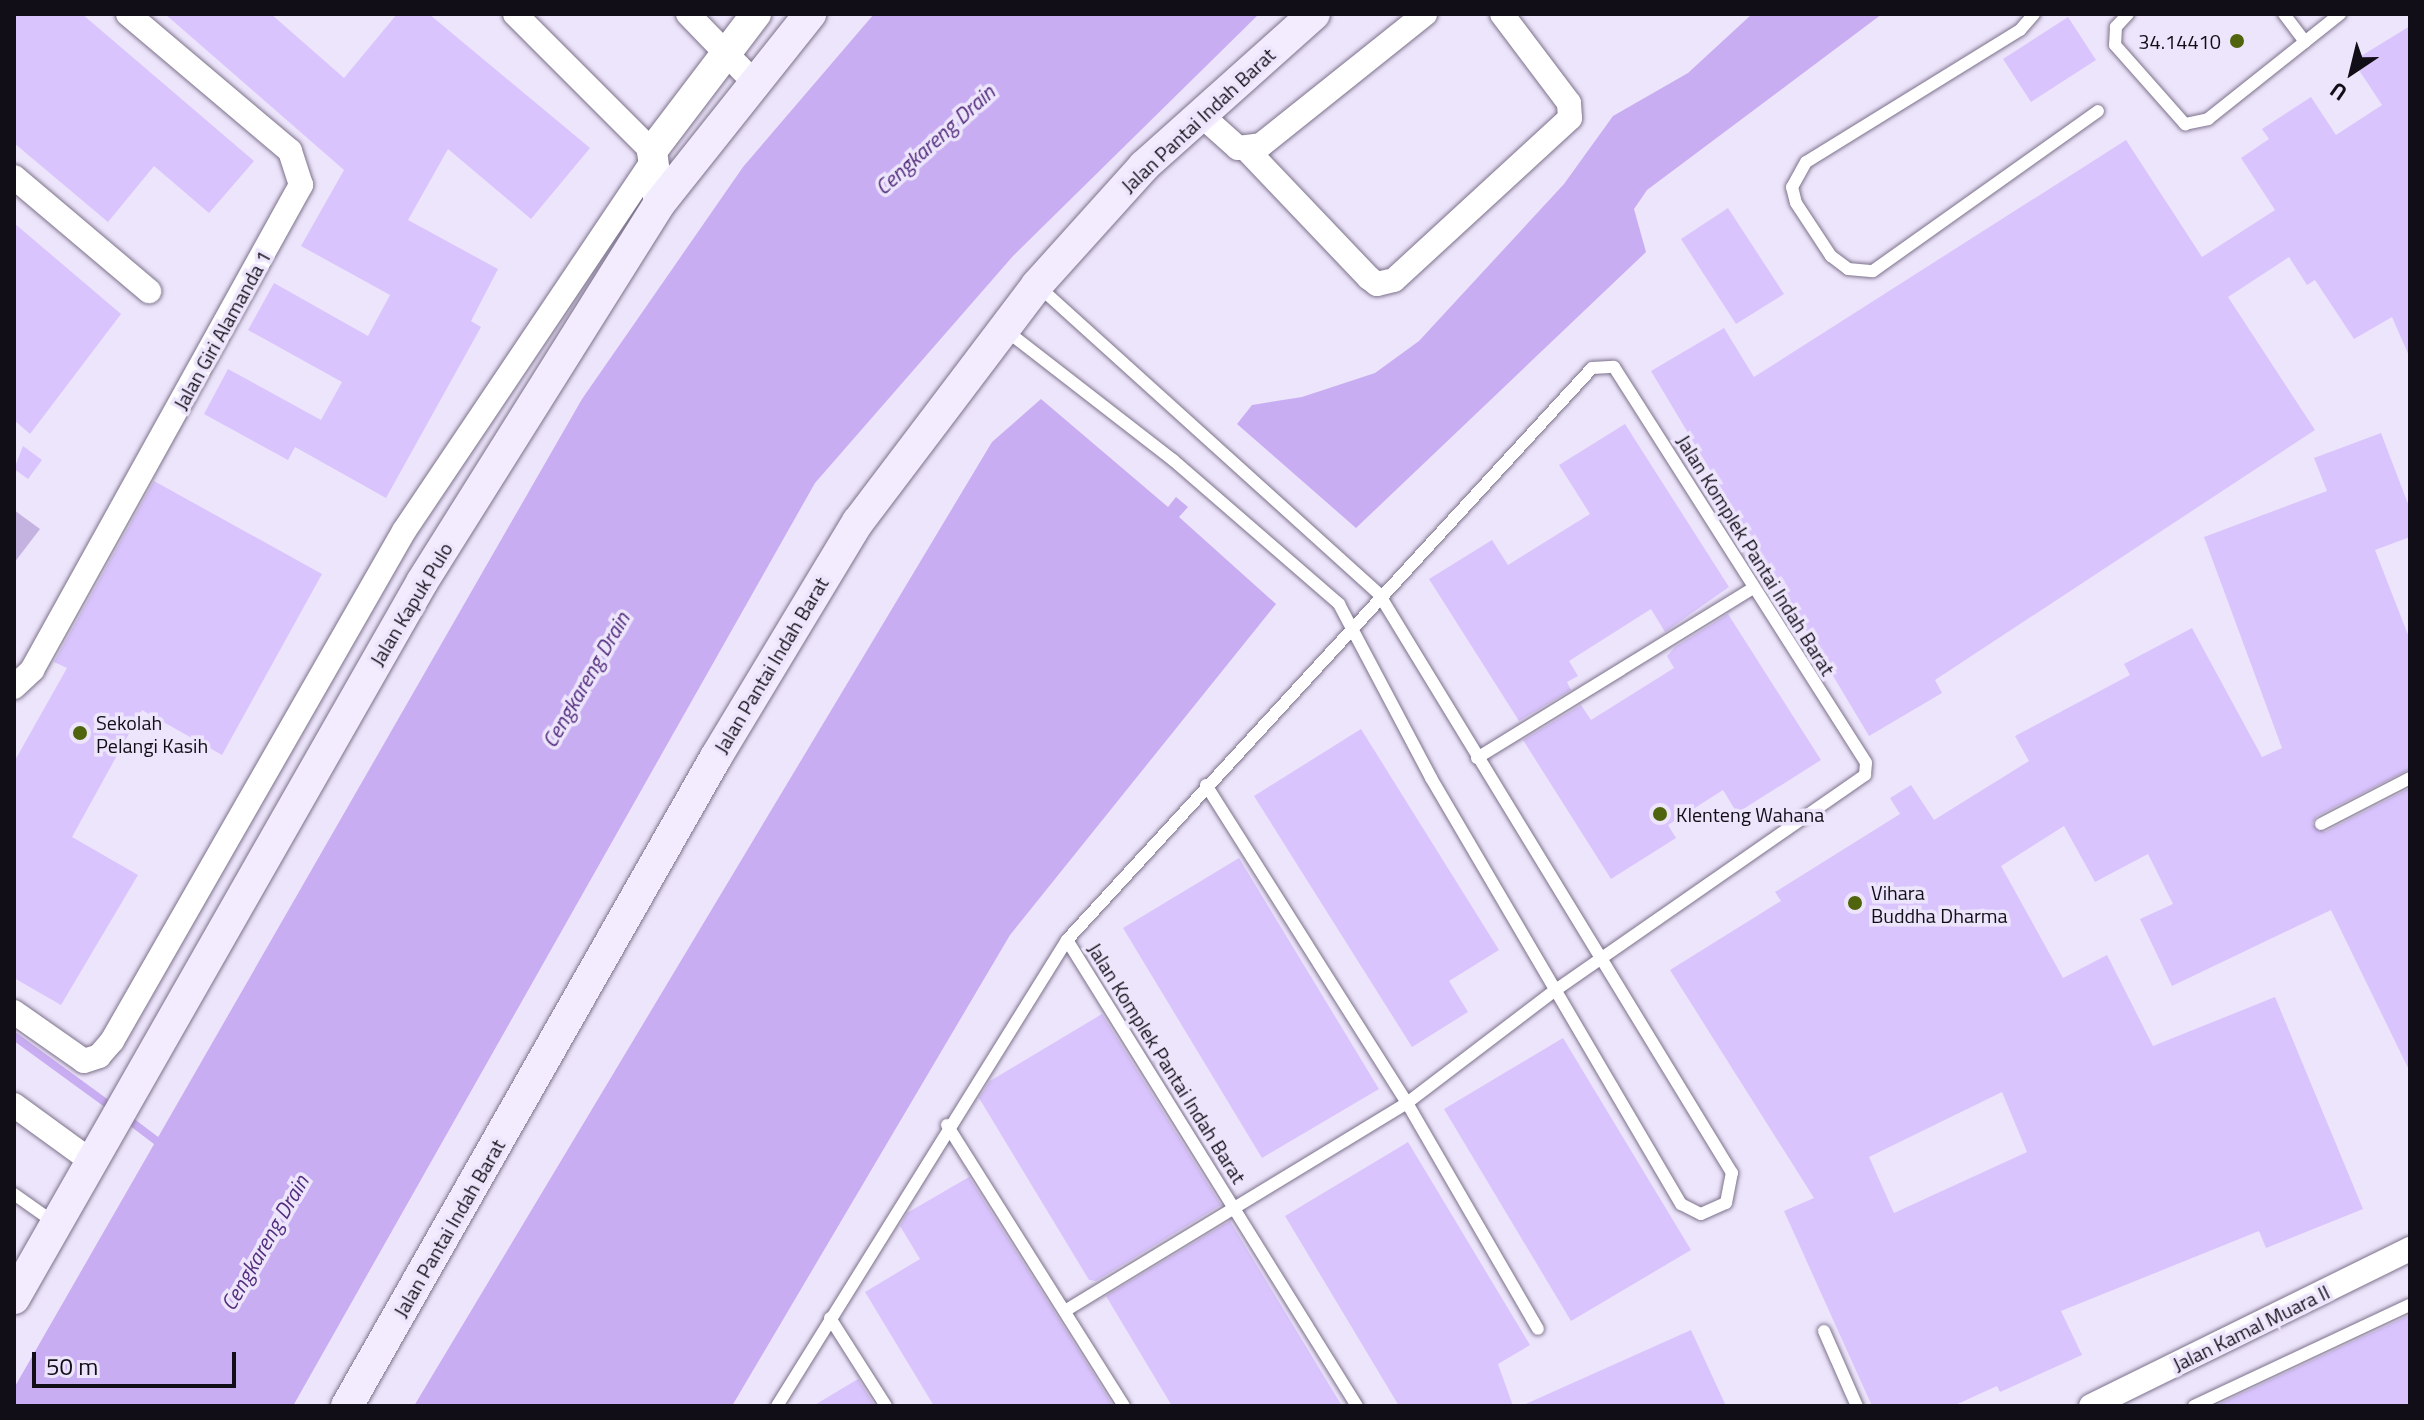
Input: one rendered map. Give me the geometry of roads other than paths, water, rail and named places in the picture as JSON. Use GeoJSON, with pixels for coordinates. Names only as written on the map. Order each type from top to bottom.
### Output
{"type":"FeatureCollection","features":[{"type":"Feature","properties":{"kind":"main road","name":"Jalan Kapuk Pulo"},"geometry":{"type":"LineString","coordinates":[[14,1298],[422,582],[659,204],[753,81],[810,14]]}},
{"type":"Feature","properties":{"kind":"main road","name":"Jalan Pantai Indah Barat"},"geometry":{"type":"LineString","coordinates":[[347,1406],[808,602],[858,522],[1002,327],[1037,285],[1200,114],[1314,14]]}},
{"type":"Feature","properties":{"kind":"street","name":"Jalan Giri Alamanda 1"},"geometry":{"type":"LineString","coordinates":[[14,687],[32,670],[301,185],[290,151],[128,14]]}},
{"type":"Feature","properties":{"kind":"street"},"geometry":{"type":"LineString","coordinates":[[515,14],[652,156],[659,204]]}},
{"type":"Feature","properties":{"kind":"street"},"geometry":{"type":"LineString","coordinates":[[688,14],[753,81]]}},
{"type":"Feature","properties":{"kind":"street"},"geometry":{"type":"LineString","coordinates":[[14,1012],[71,1057],[99,1056],[404,531],[652,156],[724,51],[756,14]]}},
{"type":"Feature","properties":{"kind":"street"},"geometry":{"type":"LineString","coordinates":[[1248,151],[1425,14]]}},
{"type":"Feature","properties":{"kind":"street"},"geometry":{"type":"LineString","coordinates":[[1200,114],[1248,151],[1369,278],[1377,284],[1394,280],[1570,118],[1569,103],[1502,14]]}},
{"type":"Feature","properties":{"kind":"street"},"geometry":{"type":"LineString","coordinates":[[14,177],[149,291]]}},
{"type":"Feature","properties":{"kind":"street"},"geometry":{"type":"LineString","coordinates":[[14,1105],[91,1161]]}},
{"type":"Feature","properties":{"kind":"street","name":"Jalan Kamal Muara II"},"geometry":{"type":"LineString","coordinates":[[2091,1406],[2410,1249]]}},
{"type":"Feature","properties":{"kind":"lane"},"geometry":{"type":"LineString","coordinates":[[2034,14],[2020,30],[1806,162],[1792,187],[1796,203],[1831,256],[1848,269],[1873,271],[2098,111]]}},
{"type":"Feature","properties":{"kind":"lane"},"geometry":{"type":"LineString","coordinates":[[2128,14],[2116,27],[2115,45],[2185,124],[2208,119],[2340,14]]}},
{"type":"Feature","properties":{"kind":"lane"},"geometry":{"type":"LineString","coordinates":[[2284,14],[2305,42]]}},
{"type":"Feature","properties":{"kind":"lane"},"geometry":{"type":"LineString","coordinates":[[1002,327],[1306,572],[1339,604],[1431,778],[1558,988],[1681,1204],[1701,1214],[1713,1212],[1726,1203],[1732,1173],[1379,594],[1037,285]]}},
{"type":"Feature","properties":{"kind":"lane","name":"Jalan Komplek Pantai Indah Barat"},"geometry":{"type":"LineString","coordinates":[[777,1406],[947,1125],[1067,940],[1379,594],[1592,368],[1603,365],[1614,367],[1867,770],[1558,988],[1407,1103],[1066,1310]]}},
{"type":"Feature","properties":{"kind":"lane"},"geometry":{"type":"LineString","coordinates":[[1477,758],[1752,589]]}},
{"type":"Feature","properties":{"kind":"lane"},"geometry":{"type":"LineString","coordinates":[[2321,824],[2410,778]]}},
{"type":"Feature","properties":{"kind":"lane"},"geometry":{"type":"LineString","coordinates":[[1206,785],[1407,1103],[1538,1329]]}},
{"type":"Feature","properties":{"kind":"lane","name":"Jalan Komplek Pantai Indah Barat"},"geometry":{"type":"LineString","coordinates":[[1067,940],[1357,1406]]}},
{"type":"Feature","properties":{"kind":"lane"},"geometry":{"type":"LineString","coordinates":[[947,1125],[1124,1406]]}},
{"type":"Feature","properties":{"kind":"lane"},"geometry":{"type":"LineString","coordinates":[[14,1194],[55,1223]]}},
{"type":"Feature","properties":{"kind":"lane"},"geometry":{"type":"LineString","coordinates":[[2194,1406],[2410,1305]]}},
{"type":"Feature","properties":{"kind":"lane"},"geometry":{"type":"LineString","coordinates":[[830,1318],[886,1406]]}},
{"type":"Feature","properties":{"kind":"lane"},"geometry":{"type":"LineString","coordinates":[[1824,1331],[1857,1406]]}},
{"type":"Feature","properties":{"kind":"water","name":"Cengkareng Drain"},"geometry":{"type":"Polygon","coordinates":[[[874,14],[1259,14],[1013,256],[815,483],[293,1406],[14,1406],[14,1388],[582,399],[743,167],[874,14]]]}},
{"type":"Feature","properties":{"kind":"water"},"geometry":{"type":"Polygon","coordinates":[[[1752,14],[1882,14],[1647,190],[1634,209],[1646,252],[1356,528],[1237,424],[1252,405],[1302,397],[1375,373],[1419,341],[1564,184],[1613,116],[1688,73],[1752,14]]]}},
{"type":"Feature","properties":{"kind":"water"},"geometry":{"type":"Polygon","coordinates":[[[1041,399],[1168,507],[1176,497],[1188,507],[1179,517],[1276,604],[1010,935],[732,1406],[414,1406],[992,442],[1041,399]]]}},
{"type":"Feature","properties":{"kind":"waterway"},"geometry":{"type":"LineString","coordinates":[[14,1036],[114,1109]]}},
{"type":"Feature","properties":{"kind":"waterway"},"geometry":{"type":"LineString","coordinates":[[125,1117],[162,1145]]}},
{"type":"Feature","properties":{"kind":"place","name":"34.14410"},"geometry":{"type":"Point","coordinates":[2237,41]}},
{"type":"Feature","properties":{"kind":"place","name":"Sekolah Pelangi Kasih"},"geometry":{"type":"Point","coordinates":[80,733]}},
{"type":"Feature","properties":{"kind":"place","name":"Klenteng Wahana"},"geometry":{"type":"Point","coordinates":[1660,814]}},
{"type":"Feature","properties":{"kind":"place","name":"Vihara Buddha Dharma"},"geometry":{"type":"Point","coordinates":[1855,903]}}]}
